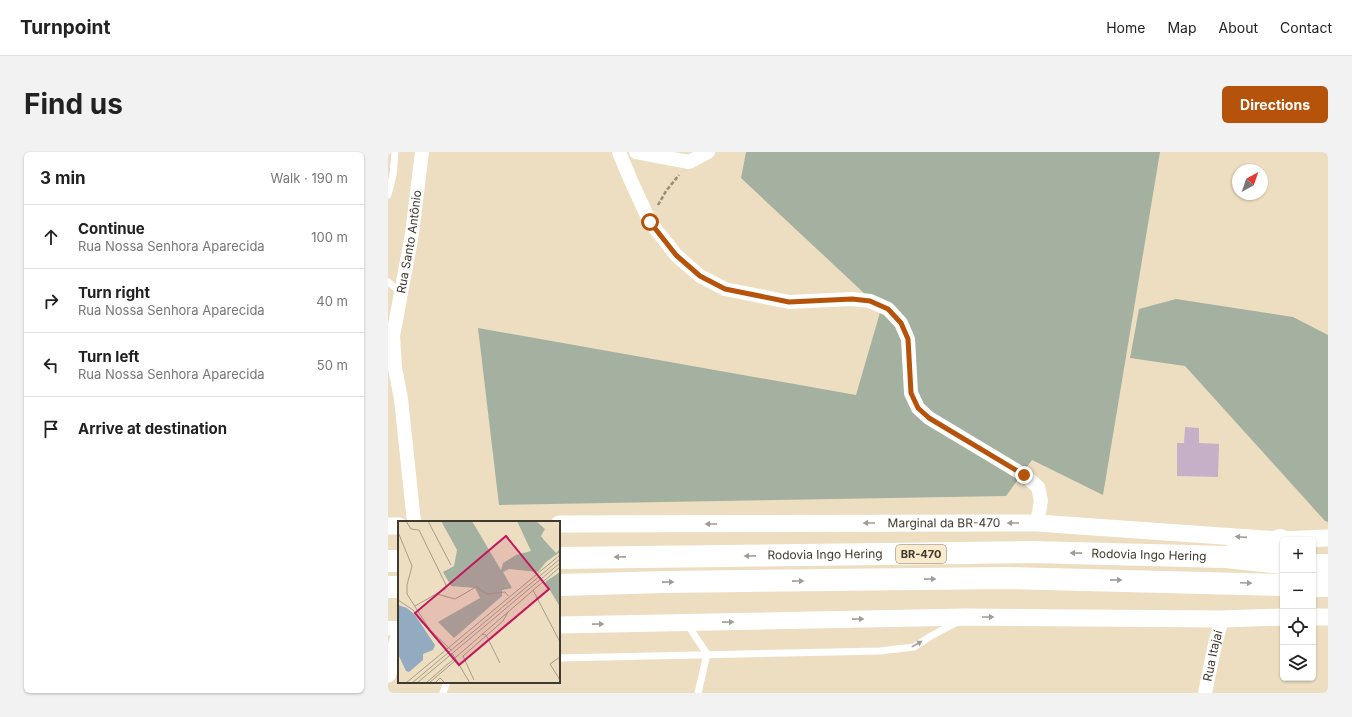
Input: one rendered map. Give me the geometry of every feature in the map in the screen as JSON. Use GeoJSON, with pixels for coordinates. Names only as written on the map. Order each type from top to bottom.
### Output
{"type":"FeatureCollection","features":[{"type":"Feature","properties":{"kind":"highway"},"geometry":{"type":"LineString","coordinates":[[1226,557],[1280,540]]}},
{"type":"Feature","properties":{"kind":"highway","name":"Rodovia Ingo Hering"},"geometry":{"type":"LineString","coordinates":[[560,558],[1031,552],[1226,557],[1280,563]]}},
{"type":"Feature","properties":{"kind":"highway"},"geometry":{"type":"LineString","coordinates":[[1316,565],[1328,566]]}},
{"type":"Feature","properties":{"kind":"highway","name":"Rodovia Ingo Hering"},"geometry":{"type":"LineString","coordinates":[[560,585],[657,582],[1000,578],[1280,584]]}},
{"type":"Feature","properties":{"kind":"highway"},"geometry":{"type":"LineString","coordinates":[[1316,586],[1328,586]]}},
{"type":"Feature","properties":{"kind":"street","name":"Rua Santo Antônio"},"geometry":{"type":"LineString","coordinates":[[414,521],[401,399],[395,368],[393,336],[412,234],[422,152]]}},
{"type":"Feature","properties":{"kind":"street"},"geometry":{"type":"LineString","coordinates":[[619,152],[650,222],[676,255],[700,276],[725,289],[789,302],[852,299],[870,301],[888,309],[901,323],[908,339],[911,393],[918,408],[929,418],[1024,475],[1038,487],[1042,501],[1037,523]]}},
{"type":"Feature","properties":{"kind":"street"},"geometry":{"type":"LineString","coordinates":[[636,152],[689,162],[708,152]]}},
{"type":"Feature","properties":{"kind":"street","name":"Marginal da BR-470"},"geometry":{"type":"LineString","coordinates":[[560,524],[1037,523],[1280,540]]}},
{"type":"Feature","properties":{"kind":"street","name":"Marginal da BR-470"},"geometry":{"type":"LineString","coordinates":[[1316,538],[1328,538]]}},
{"type":"Feature","properties":{"kind":"street"},"geometry":{"type":"LineString","coordinates":[[560,625],[968,617],[1280,618]]}},
{"type":"Feature","properties":{"kind":"street"},"geometry":{"type":"LineString","coordinates":[[1316,617],[1328,617]]}},
{"type":"Feature","properties":{"kind":"street","name":"Rua Itajaí"},"geometry":{"type":"LineString","coordinates":[[1205,693],[1215,644],[1222,619]]}},
{"type":"Feature","properties":{"kind":"street"},"geometry":{"type":"LineString","coordinates":[[388,674],[395,643]]}},
{"type":"Feature","properties":{"kind":"lane"},"geometry":{"type":"LineString","coordinates":[[388,195],[393,175],[395,152]]}},
{"type":"Feature","properties":{"kind":"lane"},"geometry":{"type":"LineString","coordinates":[[388,282],[401,292]]}},
{"type":"Feature","properties":{"kind":"lane"},"geometry":{"type":"LineString","coordinates":[[560,658],[880,651],[914,648],[931,636],[968,617]]}},
{"type":"Feature","properties":{"kind":"lane"},"geometry":{"type":"LineString","coordinates":[[688,623],[707,654],[698,693]]}},
{"type":"Feature","properties":{"kind":"lane"},"geometry":{"type":"LineString","coordinates":[[443,693],[447,683]]}},
{"type":"Feature","properties":{"kind":"path"},"geometry":{"type":"LineString","coordinates":[[650,222],[666,191],[689,162]]}},
{"type":"Feature","properties":{"kind":"green space"},"geometry":{"type":"Polygon","coordinates":[[[746,152],[1160,152],[1103,495],[1032,460],[1006,496],[499,505],[478,328],[856,395],[881,309],[741,178],[746,152]]]}},
{"type":"Feature","properties":{"kind":"green space"},"geometry":{"type":"Polygon","coordinates":[[[1176,299],[1293,317],[1328,335],[1328,522],[1325,521],[1185,366],[1130,358],[1139,309],[1176,299]]]}},
{"type":"Feature","properties":{"kind":"building"},"geometry":{"type":"Polygon","coordinates":[[[1185,427],[1199,428],[1199,443],[1219,444],[1218,477],[1177,476],[1177,443],[1184,443],[1185,427]]]}},
{"type":"Feature","properties":{"kind":"route"},"geometry":{"type":"LineString","coordinates":[[650,222],[676,255],[700,276],[725,289],[789,302],[852,299],[870,301],[888,309],[901,323],[908,339],[911,393],[918,408],[929,418],[1024,475]]}}]}
